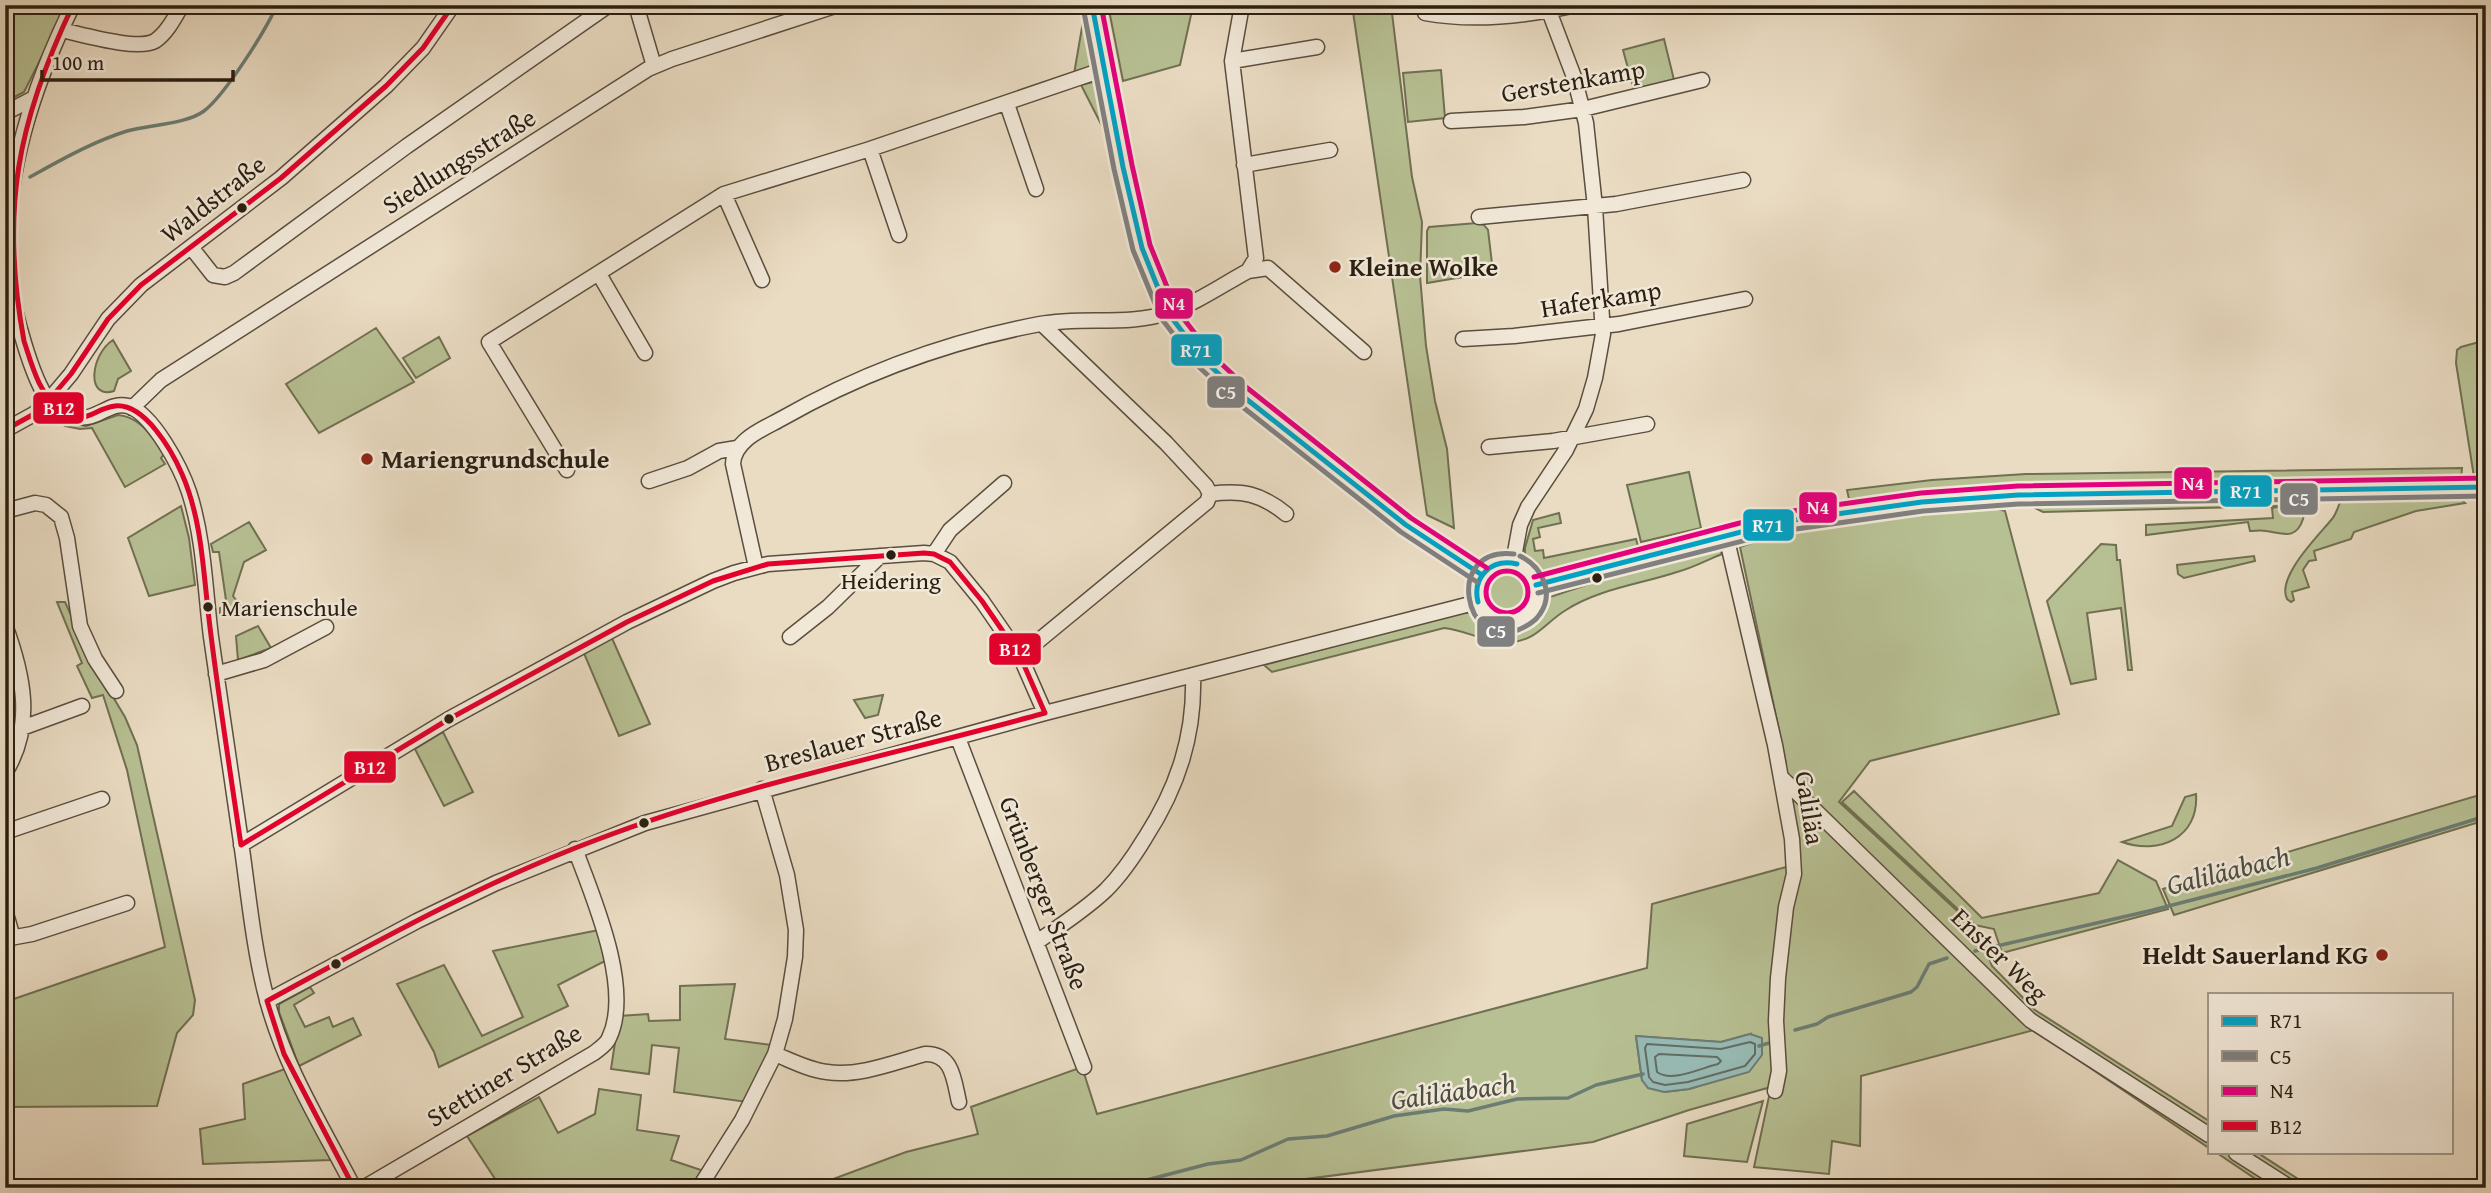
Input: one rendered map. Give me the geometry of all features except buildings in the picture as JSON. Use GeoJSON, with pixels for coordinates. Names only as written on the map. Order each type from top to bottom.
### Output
{"type":"FeatureCollection","features":[{"type":"Feature","properties":{"kind":"street"},"geometry":{"type":"LineString","coordinates":[[73,5],[34,98],[11,172],[8,201],[11,289],[23,338],[49,400],[62,411],[79,418],[91,417],[114,406],[132,408],[145,418],[168,449],[189,493],[199,534],[216,674],[260,970],[267,1001],[284,1054],[354,1188]]}},
{"type":"Feature","properties":{"kind":"street"},"geometry":{"type":"LineString","coordinates":[[61,30],[131,44],[149,44],[160,37],[182,5]]}},
{"type":"Feature","properties":{"kind":"street","name":"Waldstraße"},"geometry":{"type":"LineString","coordinates":[[5,430],[34,414],[49,400],[71,374],[122,302],[281,178],[386,86],[423,48],[453,5]]}},
{"type":"Feature","properties":{"kind":"street"},"geometry":{"type":"LineString","coordinates":[[191,247],[213,275],[229,276],[407,146],[609,5]]}},
{"type":"Feature","properties":{"kind":"street"},"geometry":{"type":"LineString","coordinates":[[636,5],[654,66]]}},
{"type":"Feature","properties":{"kind":"street","name":"Siedlungsstraße"},"geometry":{"type":"LineString","coordinates":[[132,408],[151,388],[172,372],[654,66],[838,5]]}},
{"type":"Feature","properties":{"kind":"street"},"geometry":{"type":"LineString","coordinates":[[1092,5],[1123,167],[1142,248],[1168,313],[1204,360],[1240,394],[1406,525],[1482,575]]}},
{"type":"Feature","properties":{"kind":"street"},"geometry":{"type":"LineString","coordinates":[[1242,5],[1232,61],[1255,258],[1248,271]]}},
{"type":"Feature","properties":{"kind":"street"},"geometry":{"type":"LineString","coordinates":[[1425,13],[1474,17],[1549,11],[1576,5]]}},
{"type":"Feature","properties":{"kind":"street"},"geometry":{"type":"LineString","coordinates":[[1513,563],[1520,525],[1528,506],[1573,437],[1586,409],[1595,378],[1603,325],[1590,152],[1583,109],[1570,64],[1549,11]]}},
{"type":"Feature","properties":{"kind":"street"},"geometry":{"type":"LineString","coordinates":[[1232,61],[1317,47]]}},
{"type":"Feature","properties":{"kind":"street"},"geometry":{"type":"LineString","coordinates":[[567,470],[489,342],[724,194],[870,149],[1105,69]]}},
{"type":"Feature","properties":{"kind":"street","name":"Gerstenkamp"},"geometry":{"type":"LineString","coordinates":[[1451,121],[1511,118],[1583,109],[1702,80]]}},
{"type":"Feature","properties":{"kind":"street"},"geometry":{"type":"LineString","coordinates":[[5,113],[34,98]]}},
{"type":"Feature","properties":{"kind":"street"},"geometry":{"type":"LineString","coordinates":[[1007,104],[1036,189]]}},
{"type":"Feature","properties":{"kind":"street"},"geometry":{"type":"LineString","coordinates":[[870,149],[899,235]]}},
{"type":"Feature","properties":{"kind":"street"},"geometry":{"type":"LineString","coordinates":[[1244,165],[1330,150]]}},
{"type":"Feature","properties":{"kind":"street"},"geometry":{"type":"LineString","coordinates":[[1479,217],[1595,206],[1673,195],[1743,180]]}},
{"type":"Feature","properties":{"kind":"street"},"geometry":{"type":"LineString","coordinates":[[724,194],[762,280]]}},
{"type":"Feature","properties":{"kind":"street"},"geometry":{"type":"LineString","coordinates":[[649,481],[688,468],[719,451],[737,448],[755,434],[821,396],[865,377],[973,340],[1042,324],[1074,320],[1144,318],[1168,313],[1248,271],[1268,268],[1364,352]]}},
{"type":"Feature","properties":{"kind":"street"},"geometry":{"type":"LineString","coordinates":[[599,274],[645,353]]}},
{"type":"Feature","properties":{"kind":"street","name":"Haferkamp"},"geometry":{"type":"LineString","coordinates":[[1463,339],[1603,325],[1745,299]]}},
{"type":"Feature","properties":{"kind":"street"},"geometry":{"type":"LineString","coordinates":[[1020,656],[1207,502],[1210,494],[1206,486],[1166,443],[1042,324]]}},
{"type":"Feature","properties":{"kind":"street"},"geometry":{"type":"LineString","coordinates":[[1489,447],[1573,437],[1647,424]]}},
{"type":"Feature","properties":{"kind":"street"},"geometry":{"type":"LineString","coordinates":[[737,448],[733,464],[756,567]]}},
{"type":"Feature","properties":{"kind":"street"},"geometry":{"type":"LineString","coordinates":[[934,554],[945,536],[1004,482]]}},
{"type":"Feature","properties":{"kind":"street"},"geometry":{"type":"LineString","coordinates":[[1536,585],[1726,536],[1825,514],[1974,498],[2486,487]]}},
{"type":"Feature","properties":{"kind":"street"},"geometry":{"type":"LineString","coordinates":[[1210,494],[1249,494],[1268,500],[1286,514]]}},
{"type":"Feature","properties":{"kind":"street"},"geometry":{"type":"LineString","coordinates":[[5,511],[35,503],[46,505],[61,517],[67,538],[80,626],[87,643],[116,691]]}},
{"type":"Feature","properties":{"kind":"street","name":"Galiläa"},"geometry":{"type":"LineString","coordinates":[[1726,536],[1782,778],[1793,839],[1794,874],[1786,907],[1778,978],[1776,1021],[1779,1071],[1775,1091]]}},
{"type":"Feature","properties":{"kind":"street"},"geometry":{"type":"LineString","coordinates":[[241,845],[449,719],[562,656],[697,589],[756,567],[934,554],[950,562],[1020,656],[1045,713]]}},
{"type":"Feature","properties":{"kind":"street"},"geometry":{"type":"LineString","coordinates":[[790,637],[828,607],[880,556]]}},
{"type":"Feature","properties":{"kind":"street"},"geometry":{"type":"LineString","coordinates":[[1513,563],[1528,570],[1536,585],[1536,599],[1530,612],[1512,623],[1491,619],[1478,603],[1476,588],[1482,575],[1496,564],[1513,563]]}},
{"type":"Feature","properties":{"kind":"street","name":"Breslauer Straße"},"geometry":{"type":"LineString","coordinates":[[267,1001],[418,920],[575,849],[645,823],[1045,713],[1478,603]]}},
{"type":"Feature","properties":{"kind":"street"},"geometry":{"type":"LineString","coordinates":[[5,625],[11,664],[24,699],[22,728],[16,754],[5,773]]}},
{"type":"Feature","properties":{"kind":"street"},"geometry":{"type":"LineString","coordinates":[[216,674],[264,660],[326,627]]}},
{"type":"Feature","properties":{"kind":"street"},"geometry":{"type":"LineString","coordinates":[[1037,942],[1106,890],[1122,873],[1155,822],[1182,764],[1192,711],[1193,675]]}},
{"type":"Feature","properties":{"kind":"street"},"geometry":{"type":"LineString","coordinates":[[22,728],[82,706]]}},
{"type":"Feature","properties":{"kind":"street","name":"Grünberger Straße"},"geometry":{"type":"LineString","coordinates":[[958,738],[1084,1067]]}},
{"type":"Feature","properties":{"kind":"street","name":"Enster Weg"},"geometry":{"type":"LineString","coordinates":[[1782,778],[2030,1020],[2208,1135]]}},
{"type":"Feature","properties":{"kind":"street"},"geometry":{"type":"LineString","coordinates":[[699,1188],[742,1120],[775,1054],[785,1019],[795,957],[796,930],[787,875],[762,789]]}},
{"type":"Feature","properties":{"kind":"street"},"geometry":{"type":"LineString","coordinates":[[5,832],[102,799]]}},
{"type":"Feature","properties":{"kind":"street","name":"Stettiner Straße"},"geometry":{"type":"LineString","coordinates":[[363,1188],[594,1053],[609,1040],[616,1007],[611,962],[595,902],[575,849]]}},
{"type":"Feature","properties":{"kind":"street"},"geometry":{"type":"LineString","coordinates":[[5,910],[10,926],[8,944],[127,903]]}},
{"type":"Feature","properties":{"kind":"street"},"geometry":{"type":"LineString","coordinates":[[775,1054],[820,1071],[834,1073],[858,1071],[925,1054],[937,1054],[947,1062],[959,1102]]}},
{"type":"Feature","properties":{"kind":"street"},"geometry":{"type":"LineString","coordinates":[[2238,1154],[2291,1188]]}},
{"type":"Feature","properties":{"kind":"green space"},"geometry":{"type":"Polygon","coordinates":[[[5,5],[68,5],[24,92],[5,102],[5,5]]]}},
{"type":"Feature","properties":{"kind":"green space"},"geometry":{"type":"Polygon","coordinates":[[[1108,5],[1193,6],[1180,65],[1123,81],[1108,5]]]}},
{"type":"Feature","properties":{"kind":"green space"},"geometry":{"type":"Polygon","coordinates":[[[1352,5],[1391,5],[1412,177],[1422,222],[1420,276],[1426,346],[1435,401],[1447,449],[1454,528],[1427,515],[1352,5]]]}},
{"type":"Feature","properties":{"kind":"green space"},"geometry":{"type":"Polygon","coordinates":[[[1085,10],[1094,61],[1092,67],[1074,74],[1085,10]]]}},
{"type":"Feature","properties":{"kind":"green space"},"geometry":{"type":"Polygon","coordinates":[[[1664,39],[1675,84],[1635,94],[1623,50],[1664,39]]]}},
{"type":"Feature","properties":{"kind":"green space"},"geometry":{"type":"Polygon","coordinates":[[[1441,70],[1445,118],[1408,122],[1403,73],[1441,70]]]}},
{"type":"Feature","properties":{"kind":"green space"},"geometry":{"type":"Polygon","coordinates":[[[1093,82],[1101,88],[1115,159],[1081,85],[1093,82]]]}},
{"type":"Feature","properties":{"kind":"green space"},"geometry":{"type":"Polygon","coordinates":[[[1477,223],[1488,230],[1493,272],[1427,283],[1429,227],[1477,223]]]}},
{"type":"Feature","properties":{"kind":"green space"},"geometry":{"type":"Polygon","coordinates":[[[376,328],[414,382],[319,433],[286,384],[376,328]]]}},
{"type":"Feature","properties":{"kind":"green space"},"geometry":{"type":"Polygon","coordinates":[[[439,337],[450,358],[416,378],[403,358],[439,337]]]}},
{"type":"Feature","properties":{"kind":"green space"},"geometry":{"type":"Polygon","coordinates":[[[113,340],[131,371],[118,379],[114,391],[105,392],[95,383],[94,374],[100,355],[113,340]]]}},
{"type":"Feature","properties":{"kind":"green space"},"geometry":{"type":"Polygon","coordinates":[[[2486,340],[2486,364],[2480,365],[2486,412],[2486,476],[2474,477],[2456,363],[2457,350],[2486,340]]]}},
{"type":"Feature","properties":{"kind":"green space"},"geometry":{"type":"Polygon","coordinates":[[[118,415],[133,419],[150,434],[164,454],[161,458],[165,464],[125,487],[92,428],[65,426],[67,422],[86,426],[118,415]]]}},
{"type":"Feature","properties":{"kind":"green space"},"geometry":{"type":"Polygon","coordinates":[[[2462,468],[2461,479],[2078,483],[2002,486],[1849,499],[1847,490],[1932,480],[2026,474],[2462,468]]]}},
{"type":"Feature","properties":{"kind":"green space"},"geometry":{"type":"Polygon","coordinates":[[[1689,472],[1701,528],[1641,542],[1627,485],[1689,472]]]}},
{"type":"Feature","properties":{"kind":"green space"},"geometry":{"type":"Polygon","coordinates":[[[2351,496],[2459,497],[2465,503],[2416,511],[2354,532],[2351,539],[2314,551],[2316,560],[2309,561],[2303,570],[2309,587],[2292,592],[2294,600],[2291,602],[2287,599],[2285,590],[2293,568],[2334,517],[2342,499],[2351,496]]]}},
{"type":"Feature","properties":{"kind":"green space"},"geometry":{"type":"Polygon","coordinates":[[[2298,498],[2303,508],[2303,519],[2297,530],[2288,534],[2250,531],[2248,522],[2146,535],[2146,525],[2273,518],[2272,508],[2282,506],[2043,512],[2031,506],[2037,503],[2298,498]]]}},
{"type":"Feature","properties":{"kind":"green space"},"geometry":{"type":"Polygon","coordinates":[[[181,506],[189,538],[195,585],[149,596],[128,538],[181,506]]]}},
{"type":"Feature","properties":{"kind":"green space"},"geometry":{"type":"Polygon","coordinates":[[[1990,507],[2005,511],[2059,714],[1870,761],[1839,802],[1979,931],[1992,966],[2035,1010],[2208,1120],[2208,1147],[2034,1030],[1861,1076],[1860,1146],[1832,1141],[1829,1174],[1754,1167],[1771,1087],[1689,1110],[1593,1142],[1236,1188],[809,1188],[906,1152],[978,1134],[971,1107],[1082,1067],[1097,1114],[1647,968],[1652,904],[1786,867],[1786,763],[1740,547],[1824,518],[1990,507]],[[1750,1034],[1721,1042],[1636,1036],[1642,1080],[1664,1092],[1689,1089],[1716,1081],[1750,1034]]]}},
{"type":"Feature","properties":{"kind":"green space"},"geometry":{"type":"Polygon","coordinates":[[[1559,513],[1561,523],[1538,528],[1540,537],[1533,539],[1535,551],[1543,550],[1544,558],[1636,539],[1639,550],[1540,572],[1525,556],[1533,520],[1559,513]]]}},
{"type":"Feature","properties":{"kind":"green space"},"geometry":{"type":"Polygon","coordinates":[[[249,522],[266,550],[244,562],[233,596],[244,610],[220,613],[220,608],[227,607],[219,552],[213,552],[211,544],[249,522]]]}},
{"type":"Feature","properties":{"kind":"green space"},"geometry":{"type":"Polygon","coordinates":[[[2101,544],[2116,545],[2117,560],[2120,560],[2132,670],[2128,670],[2121,608],[2087,613],[2096,679],[2071,684],[2047,601],[2101,544]]]}},
{"type":"Feature","properties":{"kind":"green space"},"geometry":{"type":"Polygon","coordinates":[[[1719,546],[1722,554],[1694,566],[1578,603],[1521,641],[1495,641],[1444,628],[1272,672],[1264,665],[1459,612],[1472,613],[1500,628],[1518,627],[1530,619],[1547,598],[1637,568],[1719,546]]]}},
{"type":"Feature","properties":{"kind":"green space"},"geometry":{"type":"Polygon","coordinates":[[[2254,556],[2255,561],[2184,578],[2178,574],[2177,565],[2254,556]]]}},
{"type":"Feature","properties":{"kind":"green space"},"geometry":{"type":"Polygon","coordinates":[[[1507,569],[1524,575],[1530,592],[1524,609],[1507,615],[1490,609],[1484,592],[1490,575],[1507,569]]]}},
{"type":"Feature","properties":{"kind":"green space"},"geometry":{"type":"Polygon","coordinates":[[[57,602],[65,602],[95,667],[125,717],[137,745],[195,1000],[193,1015],[177,1033],[157,1106],[5,1107],[5,1002],[165,947],[127,770],[103,695],[92,698],[77,666],[82,663],[57,602]]]}},
{"type":"Feature","properties":{"kind":"green space"},"geometry":{"type":"Polygon","coordinates":[[[258,626],[271,648],[238,660],[236,636],[258,626]]]}},
{"type":"Feature","properties":{"kind":"green space"},"geometry":{"type":"Polygon","coordinates":[[[611,636],[650,724],[619,736],[583,651],[611,636]]]}},
{"type":"Feature","properties":{"kind":"green space"},"geometry":{"type":"Polygon","coordinates":[[[883,695],[878,715],[865,718],[854,700],[883,695]]]}},
{"type":"Feature","properties":{"kind":"green space"},"geometry":{"type":"Polygon","coordinates":[[[443,732],[473,792],[444,806],[415,749],[443,732]]]}},
{"type":"Feature","properties":{"kind":"green space"},"geometry":{"type":"Polygon","coordinates":[[[1854,791],[1982,918],[2099,893],[2118,860],[2156,881],[2168,909],[2002,953],[1994,929],[1975,925],[1842,802],[1854,791]]]}},
{"type":"Feature","properties":{"kind":"green space"},"geometry":{"type":"Polygon","coordinates":[[[2486,793],[2486,820],[2174,915],[2163,889],[2486,793]]]}},
{"type":"Feature","properties":{"kind":"green space"},"geometry":{"type":"Polygon","coordinates":[[[2196,794],[2191,822],[2184,832],[2174,839],[2150,846],[2122,842],[2172,826],[2185,797],[2196,794]]]}},
{"type":"Feature","properties":{"kind":"green space"},"geometry":{"type":"Polygon","coordinates":[[[599,930],[607,960],[558,985],[568,1006],[439,1067],[434,1052],[397,984],[444,965],[482,1036],[523,1017],[493,951],[599,930]]]}},
{"type":"Feature","properties":{"kind":"green space"},"geometry":{"type":"Polygon","coordinates":[[[735,984],[725,1039],[772,1045],[747,1102],[674,1092],[679,1048],[652,1045],[649,1074],[611,1069],[619,1016],[648,1014],[649,1021],[680,1020],[680,986],[735,984]]]}},
{"type":"Feature","properties":{"kind":"green space"},"geometry":{"type":"Polygon","coordinates":[[[310,987],[314,993],[294,1005],[305,1027],[329,1017],[333,1027],[353,1018],[361,1035],[299,1066],[279,1012],[279,1004],[310,987]]]}},
{"type":"Feature","properties":{"kind":"green space"},"geometry":{"type":"Polygon","coordinates":[[[285,1069],[331,1160],[203,1164],[200,1129],[245,1119],[243,1084],[285,1069]]]}},
{"type":"Feature","properties":{"kind":"green space"},"geometry":{"type":"Polygon","coordinates":[[[599,1089],[641,1095],[637,1130],[679,1136],[671,1160],[704,1171],[693,1188],[644,1188],[623,1180],[621,1188],[501,1188],[467,1136],[539,1097],[558,1133],[595,1114],[599,1089]]]}},
{"type":"Feature","properties":{"kind":"green space"},"geometry":{"type":"Polygon","coordinates":[[[1763,1101],[1747,1162],[1684,1156],[1687,1124],[1763,1101]]]}},
{"type":"Feature","properties":{"kind":"green space"},"geometry":{"type":"Polygon","coordinates":[[[2218,1154],[2260,1154],[2312,1188],[2269,1188],[2218,1154]]]}},
{"type":"Feature","properties":{"kind":"water"},"geometry":{"type":"Polygon","coordinates":[[[1750,1034],[1762,1038],[1762,1055],[1749,1072],[1689,1089],[1664,1092],[1648,1088],[1642,1080],[1636,1036],[1721,1042],[1750,1034]]]}},
{"type":"Feature","properties":{"kind":"waterway"},"geometry":{"type":"LineString","coordinates":[[30,177],[114,135],[188,119],[204,111],[223,91],[244,61],[277,5]]}},
{"type":"Feature","properties":{"kind":"waterway","name":"Galiläabach"},"geometry":{"type":"LineString","coordinates":[[1975,951],[2149,911],[2317,868],[2486,816]]}},
{"type":"Feature","properties":{"kind":"waterway","name":"Galiläabach"},"geometry":{"type":"LineString","coordinates":[[1795,1030],[1911,992],[1917,987],[1929,964],[1947,958]]}},
{"type":"Feature","properties":{"kind":"waterway","name":"Galiläabach"},"geometry":{"type":"LineString","coordinates":[[1759,1046],[1769,1043]]}},
{"type":"Feature","properties":{"kind":"waterway","name":"Galiläabach"},"geometry":{"type":"LineString","coordinates":[[1143,1181],[1208,1164],[1241,1160],[1288,1139],[1327,1136],[1394,1116],[1444,1109],[1468,1111],[1517,1099],[1568,1098],[1596,1085],[1643,1074]]}},
{"type":"Feature","properties":{"kind":"transit line","name":"B12"},"geometry":{"type":"LineString","coordinates":[[73,5],[38,89],[18,168],[14,251],[24,341],[37,379],[53,404],[77,417],[89,416],[115,406],[137,412],[156,430],[182,474],[194,509],[201,545],[216,676],[241,845],[449,719],[627,622],[713,581],[768,564],[924,553],[934,554],[950,562],[982,601],[1020,656],[1045,713],[762,786],[650,820],[511,875],[388,936],[267,1001],[284,1054],[354,1188]]}},
{"type":"Feature","properties":{"kind":"transit line","name":"B12"},"geometry":{"type":"LineString","coordinates":[[5,430],[34,414],[49,400],[71,374],[108,319],[141,285],[281,178],[386,86],[423,48],[453,5]]}},
{"type":"Feature","properties":{"kind":"transit line","name":"R71"},"geometry":{"type":"LineString","coordinates":[[1092,5],[1123,167],[1142,248],[1168,313],[1204,360],[1240,394],[1406,525],[1482,575]]}},
{"type":"Feature","properties":{"kind":"transit line","name":"N4"},"geometry":{"type":"LineString","coordinates":[[1101,5],[1150,245],[1176,309],[1211,354],[1246,387],[1411,518],[1487,568]]}},
{"type":"Feature","properties":{"kind":"transit line","name":"C5"},"geometry":{"type":"LineString","coordinates":[[1083,7],[1114,169],[1133,250],[1161,318],[1198,366],[1235,401],[1401,532],[1477,582]]}},
{"type":"Feature","properties":{"kind":"transit line","name":"N4"},"geometry":{"type":"LineString","coordinates":[[1534,577],[1778,513],[1921,493],[2018,486],[2486,478]]}},
{"type":"Feature","properties":{"kind":"transit line","name":"R71"},"geometry":{"type":"LineString","coordinates":[[1536,585],[1780,522],[1922,502],[2018,495],[2486,487]]}},
{"type":"Feature","properties":{"kind":"transit line","name":"C5"},"geometry":{"type":"LineString","coordinates":[[1538,593],[1782,531],[1923,511],[2018,504],[2486,496]]}},
{"type":"Feature","properties":{"kind":"transit line","name":"C5"},"geometry":{"type":"LineString","coordinates":[[1514,554],[1492,556],[1477,566],[1470,580],[1469,597],[1474,614],[1485,626],[1499,633],[1518,630],[1528,625],[1538,617],[1544,606],[1544,580],[1534,566],[1520,556]]}},
{"type":"Feature","properties":{"kind":"transit line","name":"R71"},"geometry":{"type":"LineString","coordinates":[[1478,602],[1478,585],[1486,571],[1499,564],[1517,564]]}},
{"type":"Feature","properties":{"kind":"transit line","name":"N4"},"geometry":{"type":"LineString","coordinates":[[1507,571],[1522,577],[1528,592],[1522,607],[1507,613],[1492,607],[1486,592],[1492,577],[1507,571]]}},
{"type":"Feature","properties":{"kind":"place","name":"Kleine Wolke"},"geometry":{"type":"Point","coordinates":[1335,267]}},
{"type":"Feature","properties":{"kind":"place","name":"Mariengrundschule"},"geometry":{"type":"Point","coordinates":[367,459]}},
{"type":"Feature","properties":{"kind":"place","name":"Heidering"},"geometry":{"type":"Point","coordinates":[891,555]}},
{"type":"Feature","properties":{"kind":"place","name":"Marienschule"},"geometry":{"type":"Point","coordinates":[208,607]}},
{"type":"Feature","properties":{"kind":"place","name":"Heldt Sauerland KG"},"geometry":{"type":"Point","coordinates":[2382,955]}}]}
